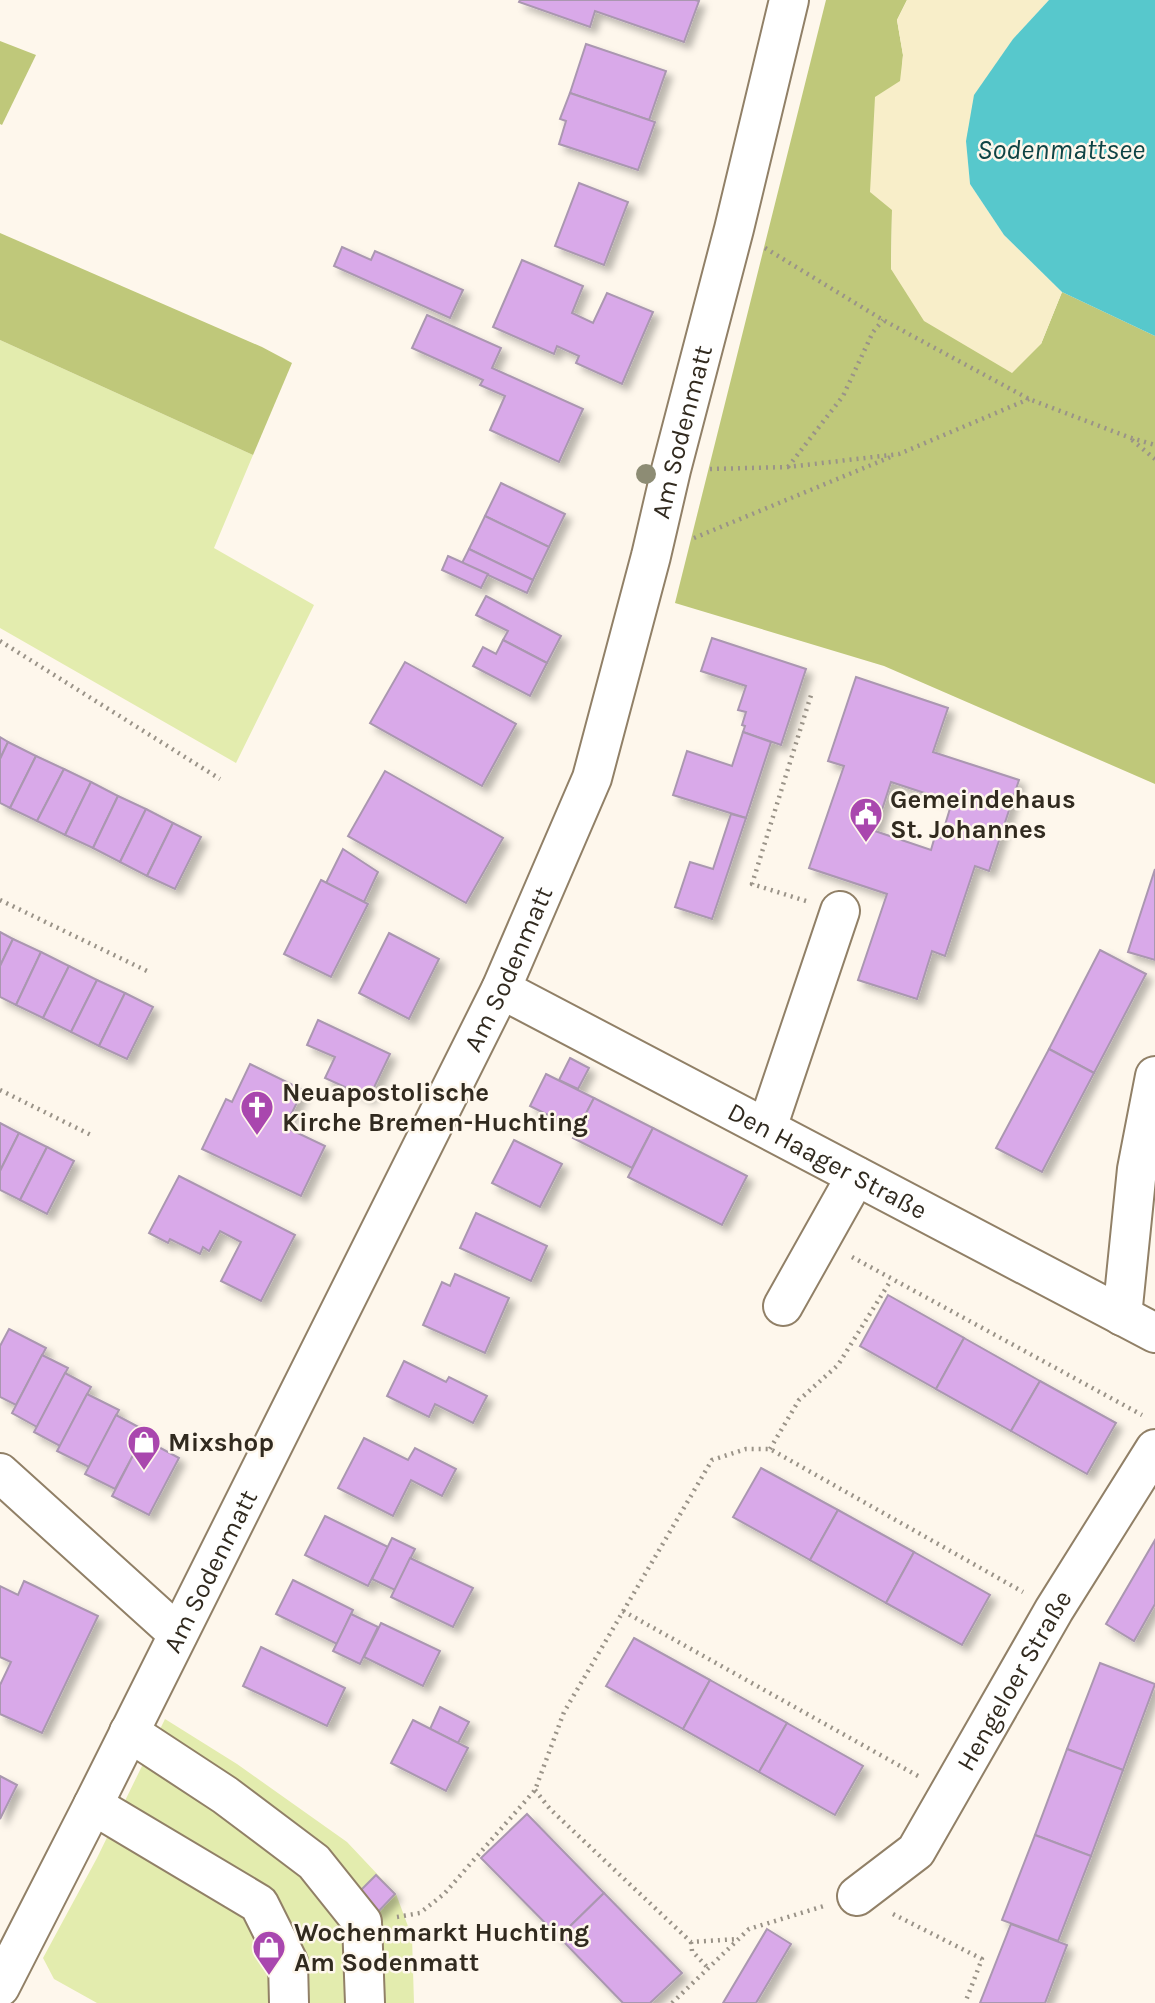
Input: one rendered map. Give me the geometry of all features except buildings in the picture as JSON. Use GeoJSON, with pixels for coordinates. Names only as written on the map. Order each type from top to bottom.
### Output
{"type":"FeatureCollection","features":[{"type":"Feature","properties":{"kind":"street","name":"Am Sodenmatt"},"geometry":{"type":"LineString","coordinates":[[0,1987],[501,989],[592,779],[734,229],[789,0]]}},
{"type":"Feature","properties":{"kind":"street"},"geometry":{"type":"LineString","coordinates":[[767,1128],[840,911]]}},
{"type":"Feature","properties":{"kind":"street","name":"Den Haager Straße"},"geometry":{"type":"LineString","coordinates":[[501,989],[1155,1333]]}},
{"type":"Feature","properties":{"kind":"street"},"geometry":{"type":"LineString","coordinates":[[1122,1316],[1137,1169],[1155,1076]]}},
{"type":"Feature","properties":{"kind":"street"},"geometry":{"type":"LineString","coordinates":[[783,1306],[856,1176]]}},
{"type":"Feature","properties":{"kind":"street","name":"Hengeloer Straße"},"geometry":{"type":"LineString","coordinates":[[857,1896],[916,1851],[1054,1610],[1149,1433]]}},
{"type":"Feature","properties":{"kind":"street"},"geometry":{"type":"LineString","coordinates":[[0,1473],[178,1634]]}},
{"type":"Feature","properties":{"kind":"street"},"geometry":{"type":"LineString","coordinates":[[129,1732],[225,1795],[314,1862],[362,1922],[365,2003]]}},
{"type":"Feature","properties":{"kind":"street"},"geometry":{"type":"LineString","coordinates":[[93,1805],[259,1904],[288,1962],[289,2003]]}},
{"type":"Feature","properties":{"kind":"path"},"geometry":{"type":"LineString","coordinates":[[734,229],[883,320],[1029,399],[1155,445]]}},
{"type":"Feature","properties":{"kind":"path"},"geometry":{"type":"LineString","coordinates":[[788,467],[843,396],[873,332],[883,320]]}},
{"type":"Feature","properties":{"kind":"path"},"geometry":{"type":"LineString","coordinates":[[651,556],[1029,399]]}},
{"type":"Feature","properties":{"kind":"path"},"geometry":{"type":"LineString","coordinates":[[1128,437],[1155,458]]}},
{"type":"Feature","properties":{"kind":"path"},"geometry":{"type":"LineString","coordinates":[[670,470],[788,467],[899,454]]}},
{"type":"Feature","properties":{"kind":"path"},"geometry":{"type":"LineString","coordinates":[[0,641],[220,779]]}},
{"type":"Feature","properties":{"kind":"path"},"geometry":{"type":"LineString","coordinates":[[812,692],[752,884],[840,911]]}},
{"type":"Feature","properties":{"kind":"path"},"geometry":{"type":"LineString","coordinates":[[0,900],[146,971]]}},
{"type":"Feature","properties":{"kind":"path"},"geometry":{"type":"LineString","coordinates":[[0,1090],[90,1135]]}},
{"type":"Feature","properties":{"kind":"path"},"geometry":{"type":"LineString","coordinates":[[821,1240],[1149,1433]]}},
{"type":"Feature","properties":{"kind":"path"},"geometry":{"type":"LineString","coordinates":[[770,1449],[799,1400],[838,1365],[891,1280]]}},
{"type":"Feature","properties":{"kind":"path"},"geometry":{"type":"LineString","coordinates":[[362,1922],[420,1913],[444,1894],[535,1790],[564,1712],[712,1460],[746,1448],[770,1449],[1054,1610]]}},
{"type":"Feature","properties":{"kind":"path"},"geometry":{"type":"LineString","coordinates":[[623,1611],[949,1793]]}},
{"type":"Feature","properties":{"kind":"path"},"geometry":{"type":"LineString","coordinates":[[535,1790],[551,1809],[691,1942],[692,1951],[708,1968]]}},
{"type":"Feature","properties":{"kind":"path"},"geometry":{"type":"LineString","coordinates":[[672,2003],[749,1929],[857,1896],[982,1959],[965,2003]]}},
{"type":"Feature","properties":{"kind":"path"},"geometry":{"type":"LineString","coordinates":[[691,1942],[738,1939]]}},
{"type":"Feature","properties":{"kind":"green space"},"geometry":{"type":"Polygon","coordinates":[[[826,0],[907,0],[897,20],[903,55],[892,210],[891,269],[1041,344],[1062,292],[1155,336],[1155,784],[884,666],[675,603],[826,0]]]}},
{"type":"Feature","properties":{"kind":"green space"},"geometry":{"type":"Polygon","coordinates":[[[0,41],[36,55],[2,125],[0,124],[0,41]]]}},
{"type":"Feature","properties":{"kind":"green space"},"geometry":{"type":"Polygon","coordinates":[[[0,233],[262,347],[292,363],[253,455],[0,340],[0,233]]]}},
{"type":"Feature","properties":{"kind":"green space"},"geometry":{"type":"Polygon","coordinates":[[[0,340],[253,455],[214,548],[314,605],[236,763],[0,628],[0,340]]]}},
{"type":"Feature","properties":{"kind":"green space"},"geometry":{"type":"Polygon","coordinates":[[[165,1719],[237,1764],[347,1842],[396,1894],[412,1937],[414,2003],[97,2003],[54,1979],[43,1958],[97,1858],[165,1719]]]}},
{"type":"Feature","properties":{"kind":"sand"},"geometry":{"type":"Polygon","coordinates":[[[907,0],[1049,0],[1013,39],[966,141],[970,184],[1004,235],[1062,292],[1041,344],[1012,373],[924,321],[891,269],[892,210],[870,192],[875,97],[900,81],[903,55],[897,20],[907,0]]]}},
{"type":"Feature","properties":{"kind":"water","name":"Sodenmattsee"},"geometry":{"type":"Polygon","coordinates":[[[1049,0],[1155,0],[1155,336],[1062,292],[1004,235],[970,184],[966,141],[974,95],[1013,39],[1049,0]]]}},
{"type":"Feature","properties":{"kind":"place","name":"Gemeindehaus St. Johannes"},"geometry":{"type":"Point","coordinates":[866,844]}},
{"type":"Feature","properties":{"kind":"place","name":"Neuapostolische Kirche Bremen-Huchting"},"geometry":{"type":"Point","coordinates":[257,1137]}},
{"type":"Feature","properties":{"kind":"place","name":"Mixshop"},"geometry":{"type":"Point","coordinates":[144,1472]}},
{"type":"Feature","properties":{"kind":"place","name":"Wochenmarkt Huchting Am Sodenmatt"},"geometry":{"type":"Point","coordinates":[269,1977]}}]}
